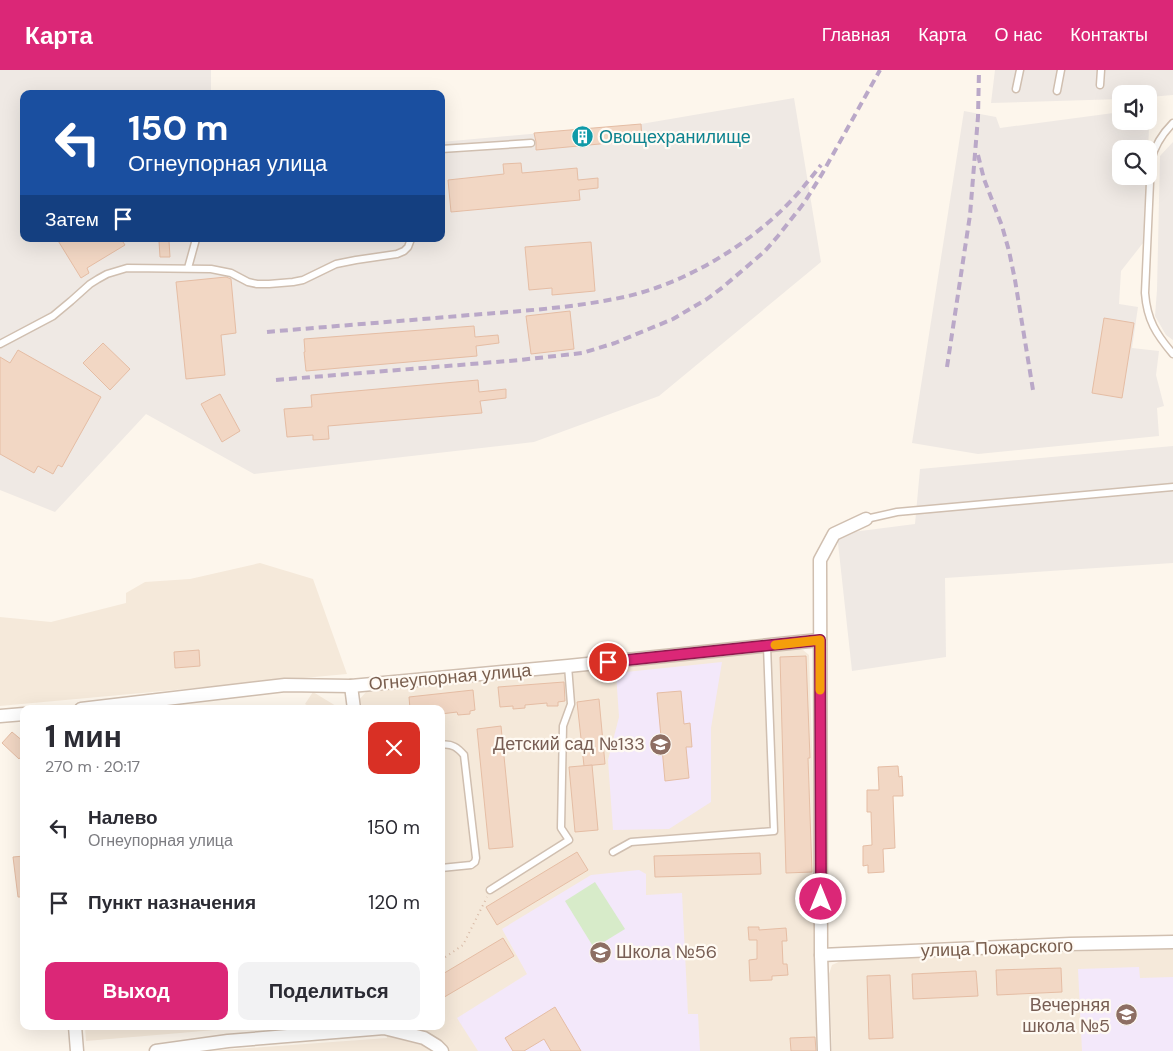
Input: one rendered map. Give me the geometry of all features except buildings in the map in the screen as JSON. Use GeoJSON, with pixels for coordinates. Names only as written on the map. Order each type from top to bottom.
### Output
{"type":"FeatureCollection","features":[{"type":"Feature","properties":{"kind":"street"},"geometry":{"type":"LineString","coordinates":[[824,1051],[821,955],[820,560],[834,534],[866,518]]}},
{"type":"Feature","properties":{"kind":"street","name":"Огнеупорная улица"},"geometry":{"type":"LineString","coordinates":[[115,705],[285,685],[352,686],[820,640]]}},
{"type":"Feature","properties":{"kind":"street"},"geometry":{"type":"LineString","coordinates":[[352,686],[354,705]]}},
{"type":"Feature","properties":{"kind":"street"},"geometry":{"type":"LineString","coordinates":[[0,716],[20,714]]}},
{"type":"Feature","properties":{"kind":"street","name":"улица Пожарского"},"geometry":{"type":"LineString","coordinates":[[821,955],[1070,944],[1173,942]]}},
{"type":"Feature","properties":{"kind":"street"},"geometry":{"type":"LineString","coordinates":[[75,1030],[77,1051]]}},
{"type":"Feature","properties":{"kind":"street"},"geometry":{"type":"LineString","coordinates":[[163,1051],[228,1041],[350,1030]]}},
{"type":"Feature","properties":{"kind":"street"},"geometry":{"type":"LineString","coordinates":[[394,1030],[424,1038],[442,1051]]}},
{"type":"Feature","properties":{"kind":"lane"},"geometry":{"type":"LineString","coordinates":[[1016,89],[1020,70]]}},
{"type":"Feature","properties":{"kind":"lane"},"geometry":{"type":"LineString","coordinates":[[1057,91],[1061,70]]}},
{"type":"Feature","properties":{"kind":"lane"},"geometry":{"type":"LineString","coordinates":[[1100,85],[1101,70]]}},
{"type":"Feature","properties":{"kind":"lane"},"geometry":{"type":"LineString","coordinates":[[1173,123],[1159,139],[1151,160],[1145,293],[1147,313],[1152,324],[1164,344],[1173,354]]}},
{"type":"Feature","properties":{"kind":"lane"},"geometry":{"type":"LineString","coordinates":[[445,150],[531,143]]}},
{"type":"Feature","properties":{"kind":"lane"},"geometry":{"type":"LineString","coordinates":[[188,268],[195,242]]}},
{"type":"Feature","properties":{"kind":"lane"},"geometry":{"type":"LineString","coordinates":[[0,344],[53,316],[90,284],[107,274],[126,268],[211,269],[230,273],[248,282],[257,284],[293,282],[303,280],[336,264],[404,252],[410,242]]}},
{"type":"Feature","properties":{"kind":"lane"},"geometry":{"type":"LineString","coordinates":[[866,518],[897,512],[1173,487]]}},
{"type":"Feature","properties":{"kind":"lane"},"geometry":{"type":"LineString","coordinates":[[613,852],[631,842],[774,832],[767,646]]}},
{"type":"Feature","properties":{"kind":"lane"},"geometry":{"type":"LineString","coordinates":[[490,890],[569,840],[561,828],[563,726],[571,704],[568,666]]}},
{"type":"Feature","properties":{"kind":"lane"},"geometry":{"type":"LineString","coordinates":[[445,744],[458,747],[464,755],[476,858],[475,862],[471,865],[445,868]]}},
{"type":"Feature","properties":{"kind":"path"},"geometry":{"type":"LineString","coordinates":[[445,957],[462,945],[490,890]]}},
{"type":"Feature","properties":{"kind":"shaded area"},"geometry":{"type":"Polygon","coordinates":[[[0,70],[211,70],[211,90],[20,90],[20,242],[445,242],[445,142],[641,124],[794,98],[821,262],[659,396],[534,442],[254,474],[146,414],[55,512],[0,490],[0,70]]]}},
{"type":"Feature","properties":{"kind":"shaded area"},"geometry":{"type":"Polygon","coordinates":[[[995,70],[1173,70],[1173,95],[1157,96],[1157,85],[1112,85],[1112,99],[991,103],[995,70]]]}},
{"type":"Feature","properties":{"kind":"shaded area"},"geometry":{"type":"Polygon","coordinates":[[[964,111],[996,117],[1000,128],[1112,113],[1112,130],[1149,130],[1148,140],[1112,140],[1112,185],[1146,185],[1143,243],[1121,271],[1119,304],[1138,307],[1132,348],[1159,351],[1156,375],[1164,406],[1157,408],[1159,436],[978,454],[912,443],[964,111]]]}},
{"type":"Feature","properties":{"kind":"shaded area"},"geometry":{"type":"Polygon","coordinates":[[[1173,142],[1173,340],[1166,335],[1155,316],[1160,156],[1173,142]]]}},
{"type":"Feature","properties":{"kind":"shaded area"},"geometry":{"type":"Polygon","coordinates":[[[1173,446],[1173,563],[945,578],[946,657],[852,671],[837,534],[915,524],[920,469],[1173,446]]]}},
{"type":"Feature","properties":{"kind":"shaded area"},"geometry":{"type":"Polygon","coordinates":[[[260,563],[313,579],[347,674],[0,706],[0,617],[51,622],[126,603],[126,593],[145,582],[190,579],[260,563]]]}},
{"type":"Feature","properties":{"kind":"shaded area"},"geometry":{"type":"Polygon","coordinates":[[[791,647],[803,650],[809,655],[822,1051],[208,1051],[387,1038],[388,1030],[445,1030],[445,705],[358,705],[358,701],[366,692],[791,647]]]}},
{"type":"Feature","properties":{"kind":"shaded area","name":"Детский сад №133"},"geometry":{"type":"Polygon","coordinates":[[[722,662],[711,728],[711,802],[669,829],[613,830],[608,760],[619,717],[616,673],[722,662]]]}},
{"type":"Feature","properties":{"kind":"shaded area"},"geometry":{"type":"Polygon","coordinates":[[[313,692],[334,705],[307,705],[305,704],[313,692]]]}},
{"type":"Feature","properties":{"kind":"shaded area","name":"Школа №56"},"geometry":{"type":"Polygon","coordinates":[[[639,870],[646,874],[646,895],[682,893],[688,1014],[698,1014],[700,1051],[478,1051],[457,1018],[527,974],[502,929],[591,875],[639,870]]]}},
{"type":"Feature","properties":{"kind":"shaded area"},"geometry":{"type":"Polygon","coordinates":[[[1173,948],[1173,1051],[832,1051],[829,974],[832,965],[843,960],[1173,948]]]}},
{"type":"Feature","properties":{"kind":"shaded area","name":"Вечерняя школа №5"},"geometry":{"type":"Polygon","coordinates":[[[1139,967],[1140,978],[1173,977],[1173,1051],[1082,1051],[1078,969],[1139,967]]]}},
{"type":"Feature","properties":{"kind":"shaded area"},"geometry":{"type":"Polygon","coordinates":[[[85,1030],[215,1030],[86,1041],[85,1030]]]}},
{"type":"Feature","properties":{"kind":"green space"},"geometry":{"type":"Polygon","coordinates":[[[595,882],[625,929],[594,948],[565,901],[595,882]]]}},
{"type":"Feature","properties":{"kind":"railway"},"geometry":{"type":"LineString","coordinates":[[276,380],[520,360],[582,353],[615,343],[673,319],[723,287],[765,251],[778,236],[804,203],[822,174],[880,70]]}},
{"type":"Feature","properties":{"kind":"railway"},"geometry":{"type":"LineString","coordinates":[[947,367],[970,215],[978,117],[979,70]]}},
{"type":"Feature","properties":{"kind":"railway"},"geometry":{"type":"LineString","coordinates":[[978,155],[984,179],[1002,226],[1009,251],[1033,390]]}},
{"type":"Feature","properties":{"kind":"railway"},"geometry":{"type":"LineString","coordinates":[[267,332],[547,309],[605,301],[646,291],[690,274],[732,250],[786,206],[821,165]]}},
{"type":"Feature","properties":{"kind":"slow traffic"},"geometry":{"type":"LineString","coordinates":[[775,645],[820,640],[820,690]]}},
{"type":"Feature","properties":{"kind":"place","name":"Овощехранилище"},"geometry":{"type":"Point","coordinates":[583,137]}},
{"type":"Feature","properties":{"kind":"place","name":"Детский сад №133"},"geometry":{"type":"Point","coordinates":[661,744]}},
{"type":"Feature","properties":{"kind":"place","name":"Школа №56"},"geometry":{"type":"Point","coordinates":[600,952]}},
{"type":"Feature","properties":{"kind":"place","name":"Вечерняя школа №5"},"geometry":{"type":"Point","coordinates":[1126,1015]}},
{"type":"Feature","properties":{"kind":"route"},"geometry":{"type":"LineString","coordinates":[[608,662],[820,640],[821,899]]}}]}
